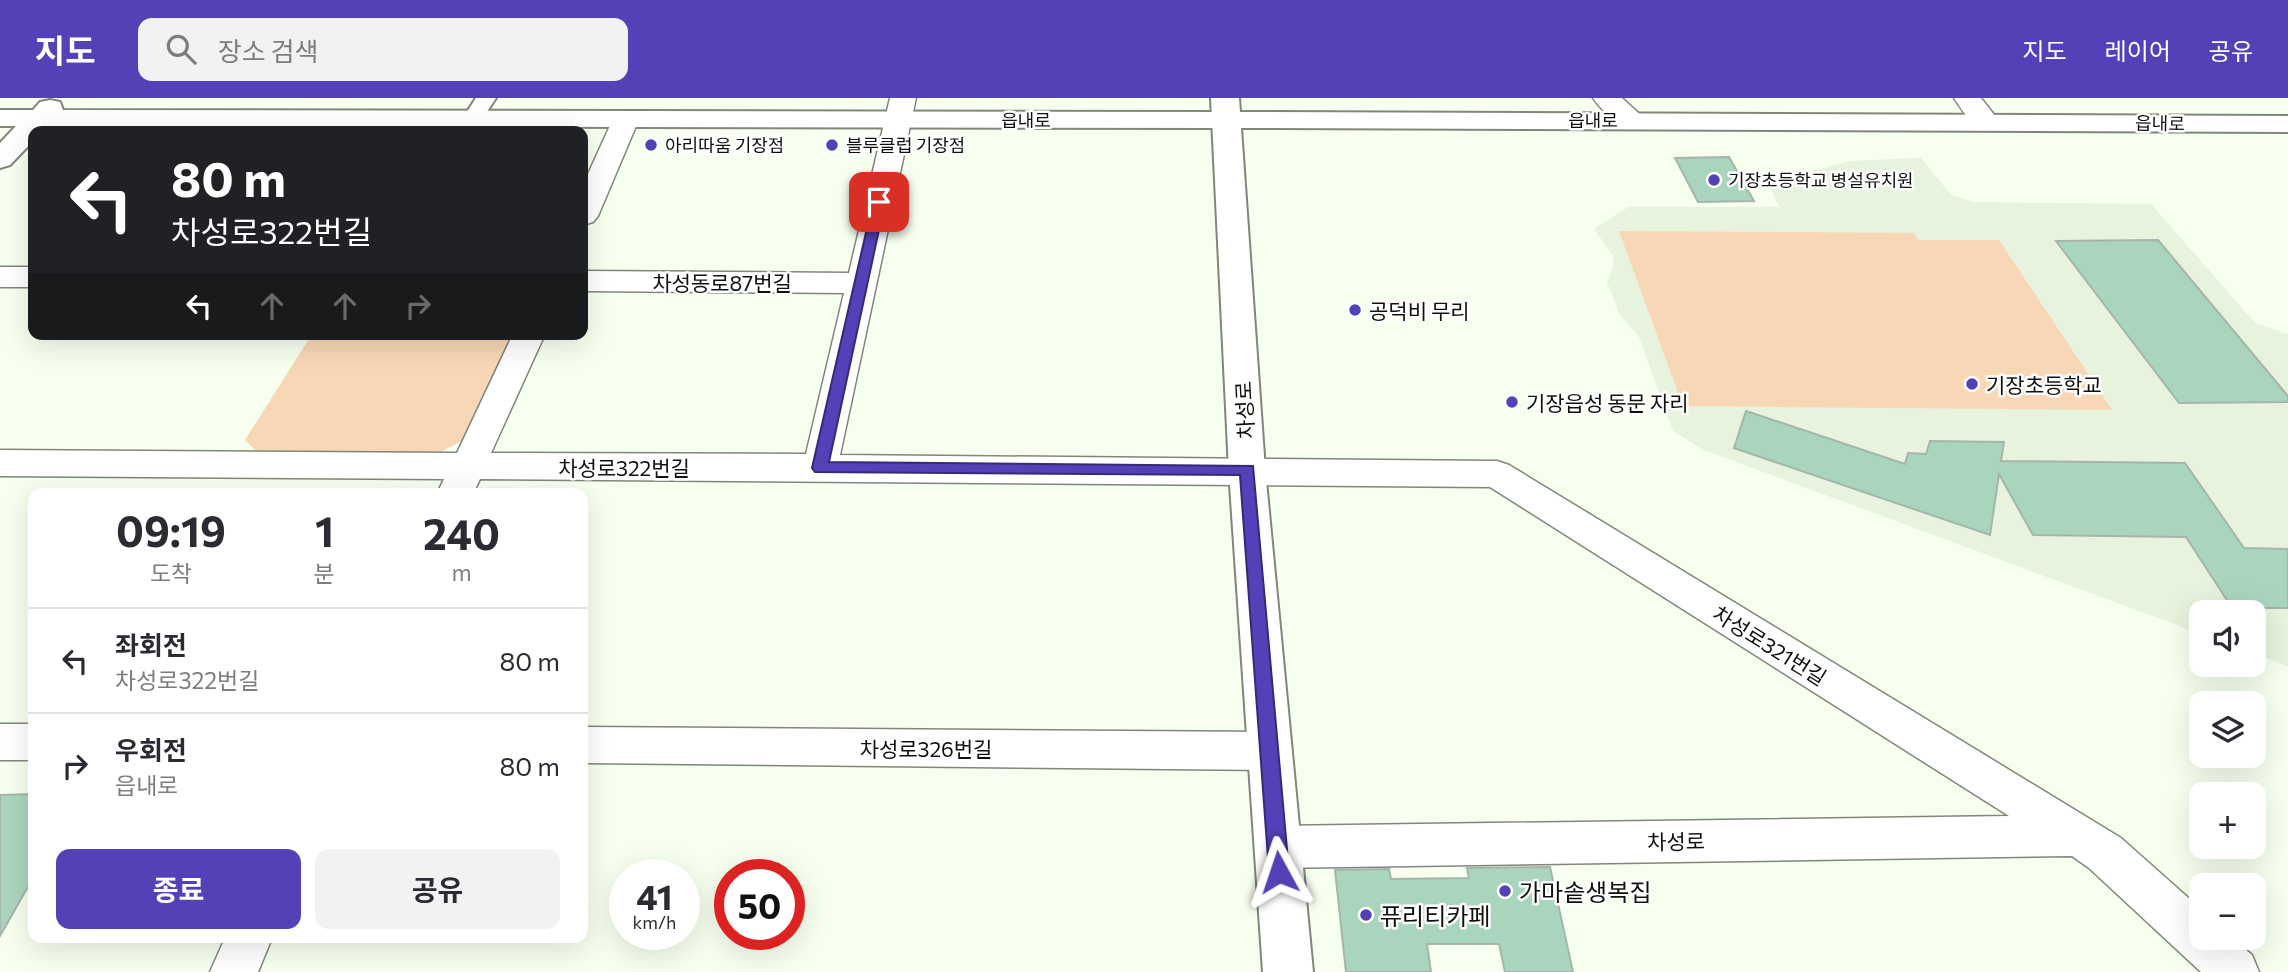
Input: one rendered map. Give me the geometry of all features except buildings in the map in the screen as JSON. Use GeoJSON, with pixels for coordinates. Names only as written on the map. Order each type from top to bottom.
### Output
{"type":"FeatureCollection","features":[{"type":"Feature","properties":{"kind":"main road","name":"읍내로"},"geometry":{"type":"LineString","coordinates":[[0,118],[50,108],[479,108],[626,119],[900,109],[1226,109],[1633,120],[2288,124]]}},
{"type":"Feature","properties":{"kind":"main road"},"geometry":{"type":"LineString","coordinates":[[32,126],[50,108]]}},
{"type":"Feature","properties":{"kind":"main road","name":"차성로"},"geometry":{"type":"LineString","coordinates":[[1226,109],[1247,470],[1288,972]]}},
{"type":"Feature","properties":{"kind":"main road"},"geometry":{"type":"LineString","coordinates":[[0,159],[28,130]]}},
{"type":"Feature","properties":{"kind":"street"},"geometry":{"type":"LineString","coordinates":[[1606,98],[1633,120]]}},
{"type":"Feature","properties":{"kind":"street"},"geometry":{"type":"LineString","coordinates":[[1967,98],[1986,121]]}},
{"type":"Feature","properties":{"kind":"street"},"geometry":{"type":"LineString","coordinates":[[820,468],[900,109]]}},
{"type":"Feature","properties":{"kind":"street"},"geometry":{"type":"LineString","coordinates":[[588,205],[626,119]]}},
{"type":"Feature","properties":{"kind":"street"},"geometry":{"type":"LineString","coordinates":[[0,277],[28,277]]}},
{"type":"Feature","properties":{"kind":"street","name":"차성동로87번길"},"geometry":{"type":"LineString","coordinates":[[588,281],[861,283]]}},
{"type":"Feature","properties":{"kind":"street"},"geometry":{"type":"LineString","coordinates":[[461,480],[525,340]]}},
{"type":"Feature","properties":{"kind":"street","name":"차성로322번길"},"geometry":{"type":"LineString","coordinates":[[0,463],[461,480],[820,468],[1247,470]]}},
{"type":"Feature","properties":{"kind":"street","name":"차성로321번길"},"geometry":{"type":"LineString","coordinates":[[1247,470],[1497,474],[2105,853],[2235,972]]}},
{"type":"Feature","properties":{"kind":"street"},"geometry":{"type":"LineString","coordinates":[[0,742],[28,742]]}},
{"type":"Feature","properties":{"kind":"street","name":"차성로326번길"},"geometry":{"type":"LineString","coordinates":[[588,746],[1269,751]]}},
{"type":"Feature","properties":{"kind":"street","name":"차성로"},"geometry":{"type":"LineString","coordinates":[[1277,847],[2074,836]]}},
{"type":"Feature","properties":{"kind":"street"},"geometry":{"type":"LineString","coordinates":[[233,972],[247,943]]}},
{"type":"Feature","properties":{"kind":"shaded area","name":"기장초등학교"},"geometry":{"type":"Polygon","coordinates":[[[1921,158],[1951,195],[1974,202],[2151,204],[2255,323],[2288,334],[2288,667],[2266,658],[2266,600],[2189,600],[2189,630],[1704,450],[1673,431],[1639,337],[1619,313],[1607,282],[1614,257],[1594,229],[1628,207],[1779,207],[1768,183],[1850,161],[1921,158]]]}},
{"type":"Feature","properties":{"kind":"shaded area"},"geometry":{"type":"Polygon","coordinates":[[[1619,231],[1914,233],[1918,240],[1999,240],[2112,410],[1683,406],[1619,231]]]}},
{"type":"Feature","properties":{"kind":"shaded area"},"geometry":{"type":"Polygon","coordinates":[[[308,340],[513,340],[466,439],[438,453],[258,453],[245,440],[308,340]]]}},
{"type":"Feature","properties":{"kind":"place","name":"아리따움 기장점"},"geometry":{"type":"Point","coordinates":[651,145]}},
{"type":"Feature","properties":{"kind":"place","name":"블루클럽 기장점"},"geometry":{"type":"Point","coordinates":[832,145]}},
{"type":"Feature","properties":{"kind":"place","name":"기장초등학교 병설유치원"},"geometry":{"type":"Point","coordinates":[1714,180]}},
{"type":"Feature","properties":{"kind":"place","name":"공덕비 무리"},"geometry":{"type":"Point","coordinates":[1355,310]}},
{"type":"Feature","properties":{"kind":"place","name":"기장초등학교"},"geometry":{"type":"Point","coordinates":[1972,384]}},
{"type":"Feature","properties":{"kind":"place","name":"기장읍성 동문 자리"},"geometry":{"type":"Point","coordinates":[1512,402]}},
{"type":"Feature","properties":{"kind":"place","name":"가마솥생복집"},"geometry":{"type":"Point","coordinates":[1505,891]}},
{"type":"Feature","properties":{"kind":"place","name":"퓨리티카페"},"geometry":{"type":"Point","coordinates":[1366,915]}},
{"type":"Feature","properties":{"kind":"route"},"geometry":{"type":"LineString","coordinates":[[879,202],[820,468],[1247,470],[1279,872]]}}]}
